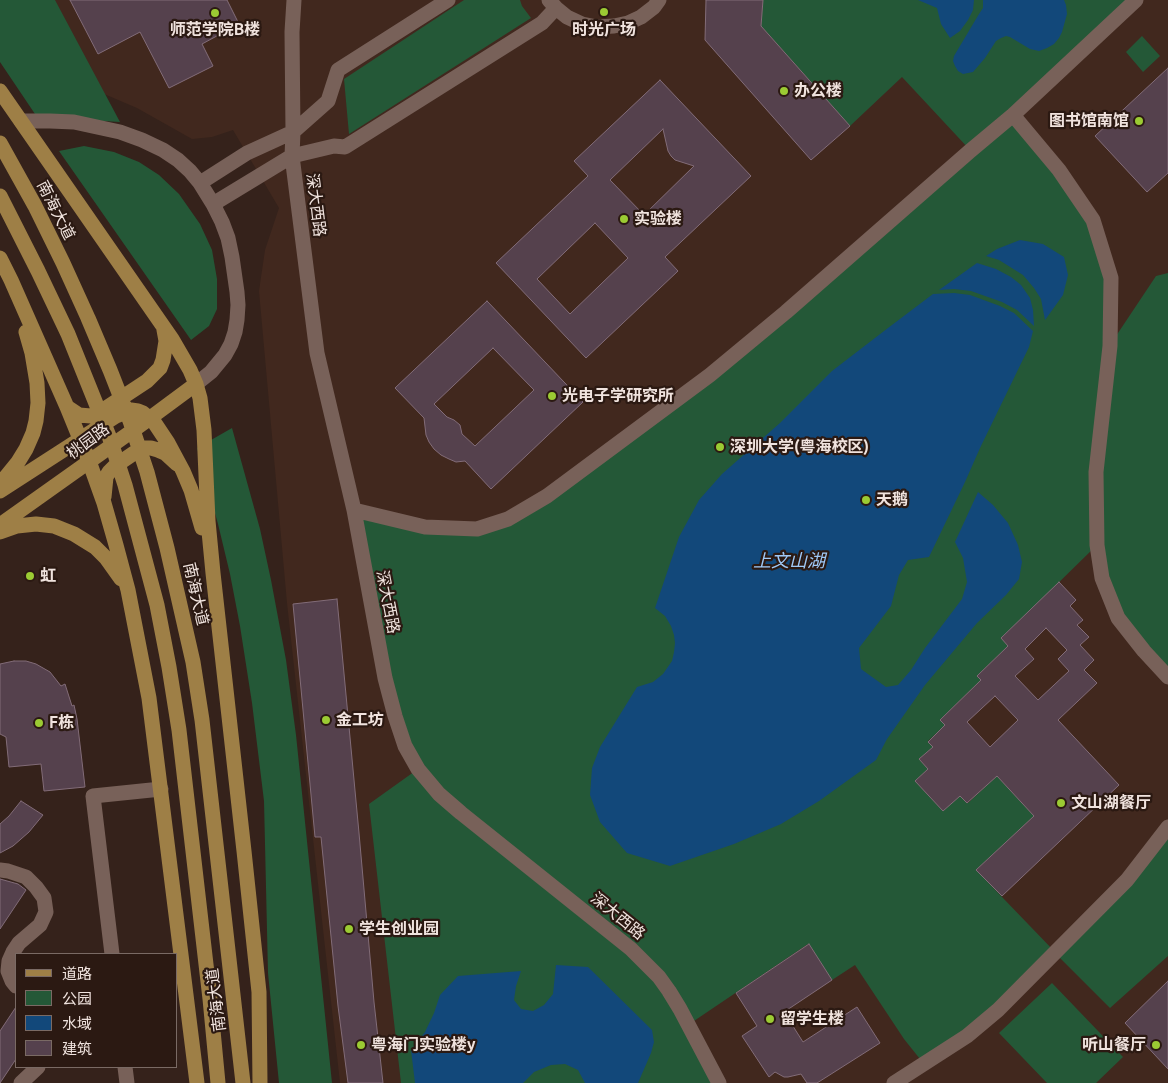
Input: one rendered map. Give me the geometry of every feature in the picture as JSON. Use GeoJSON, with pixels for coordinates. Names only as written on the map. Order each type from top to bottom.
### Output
{"type":"FeatureCollection","features":[{"type":"Feature","properties":{"kind":"main road"},"geometry":{"type":"LineString","coordinates":[[0,91],[162,324],[183,358],[196,384],[200,398],[213,573],[258,992],[260,1083]]}},
{"type":"Feature","properties":{"kind":"main road","name":"南海大道"},"geometry":{"type":"LineString","coordinates":[[0,143],[35,206],[63,263],[110,370],[147,472],[167,548],[193,662],[202,720],[244,1083]]}},
{"type":"Feature","properties":{"kind":"main road","name":"南海大道"},"geometry":{"type":"LineString","coordinates":[[0,196],[68,334],[109,436],[125,485],[157,606],[179,730],[218,1083]]}},
{"type":"Feature","properties":{"kind":"main road"},"geometry":{"type":"LineString","coordinates":[[0,258],[67,407],[86,436],[94,458],[104,503],[128,590],[149,698],[197,1083]]}},
{"type":"Feature","properties":{"kind":"main road"},"geometry":{"type":"LineString","coordinates":[[0,484],[26,449],[33,433],[38,403],[32,353],[11,280]]}},
{"type":"Feature","properties":{"kind":"main road"},"geometry":{"type":"LineString","coordinates":[[67,407],[79,415],[97,414],[146,381],[160,368],[163,360],[166,333],[162,324]]}},
{"type":"Feature","properties":{"kind":"main road","name":"桃园路"},"geometry":{"type":"LineString","coordinates":[[0,525],[94,458],[143,418],[196,384]]}},
{"type":"Feature","properties":{"kind":"main road","name":"桃园路"},"geometry":{"type":"LineString","coordinates":[[0,491],[123,412],[131,410],[143,418]]}},
{"type":"Feature","properties":{"kind":"main road"},"geometry":{"type":"LineString","coordinates":[[143,418],[158,428],[168,442],[183,471],[197,508],[213,573]]}},
{"type":"Feature","properties":{"kind":"main road"},"geometry":{"type":"LineString","coordinates":[[104,503],[106,477],[115,466],[144,448],[165,453],[183,471]]}},
{"type":"Feature","properties":{"kind":"main road"},"geometry":{"type":"LineString","coordinates":[[0,532],[17,526],[36,524],[54,526],[74,534],[106,558],[128,590]]}},
{"type":"Feature","properties":{"kind":"street","name":"深大西路"},"geometry":{"type":"LineString","coordinates":[[294,0],[292,32],[292,156],[317,353],[354,510],[385,678],[405,746],[418,769],[439,794],[631,948],[646,963],[669,991],[719,1083]]}},
{"type":"Feature","properties":{"kind":"street"},"geometry":{"type":"LineString","coordinates":[[200,182],[247,153],[293,132],[328,101],[338,70],[448,0]]}},
{"type":"Feature","properties":{"kind":"street"},"geometry":{"type":"LineString","coordinates":[[213,204],[292,156],[334,146],[345,147],[542,23],[552,4],[567,17],[582,24],[597,27],[628,23],[642,16],[654,7],[659,0]]}},
{"type":"Feature","properties":{"kind":"street"},"geometry":{"type":"LineString","coordinates":[[354,510],[425,527],[477,529],[508,519],[547,496],[710,375],[786,312],[1013,115],[1136,0]]}},
{"type":"Feature","properties":{"kind":"street"},"geometry":{"type":"LineString","coordinates":[[1013,115],[1059,170],[1093,220],[1111,278],[1110,346],[1096,472],[1097,545],[1102,578],[1118,618],[1168,677]]}},
{"type":"Feature","properties":{"kind":"street"},"geometry":{"type":"LineString","coordinates":[[20,121],[74,122],[120,132],[163,150],[190,170],[200,182],[213,204],[228,238],[237,292],[237,320],[226,355],[211,372],[196,384]]}},
{"type":"Feature","properties":{"kind":"street"},"geometry":{"type":"LineString","coordinates":[[112,953],[93,796],[161,789]]}},
{"type":"Feature","properties":{"kind":"street"},"geometry":{"type":"LineString","coordinates":[[894,1083],[966,1036],[998,1010],[1127,880],[1168,827]]}},
{"type":"Feature","properties":{"kind":"street"},"geometry":{"type":"LineString","coordinates":[[0,870],[26,877],[44,898],[46,912],[40,924],[19,943],[9,961],[8,971],[15,985]]}},
{"type":"Feature","properties":{"kind":"street"},"geometry":{"type":"LineString","coordinates":[[21,1083],[37,1068]]}},
{"type":"Feature","properties":{"kind":"street"},"geometry":{"type":"LineString","coordinates":[[125,1068],[127,1083]]}},
{"type":"Feature","properties":{"kind":"shaded area","name":"深圳大学(粤海校区)"},"geometry":{"type":"Polygon","coordinates":[[[41,0],[1168,0],[1168,1083],[340,1083],[287,603],[259,291],[265,250],[279,208],[233,130],[212,137],[192,139],[137,108],[83,85],[41,0]]]}},
{"type":"Feature","properties":{"kind":"green space"},"geometry":{"type":"Polygon","coordinates":[[[0,0],[55,0],[120,122],[37,117],[0,62],[0,0]]]}},
{"type":"Feature","properties":{"kind":"green space"},"geometry":{"type":"Polygon","coordinates":[[[464,0],[520,0],[531,18],[349,134],[344,79],[464,0]]]}},
{"type":"Feature","properties":{"kind":"green space"},"geometry":{"type":"Polygon","coordinates":[[[763,0],[1136,0],[1013,115],[1093,220],[1111,278],[1110,345],[1156,276],[1168,273],[1168,677],[1118,618],[1097,545],[1002,638],[1008,646],[977,676],[981,680],[940,720],[945,725],[928,741],[933,747],[919,759],[928,769],[915,781],[943,811],[960,796],[968,803],[997,776],[1034,816],[976,870],[1055,952],[1168,827],[1168,956],[1110,1008],[1055,953],[924,1064],[904,1039],[855,965],[832,980],[808,944],[688,1025],[719,1083],[401,1083],[369,804],[418,769],[405,746],[354,510],[425,527],[508,519],[615,446],[970,150],[902,77],[850,126],[761,26],[763,0]]]}},
{"type":"Feature","properties":{"kind":"green space"},"geometry":{"type":"Polygon","coordinates":[[[1142,36],[1160,56],[1143,72],[1126,52],[1142,36]]]}},
{"type":"Feature","properties":{"kind":"green space"},"geometry":{"type":"Polygon","coordinates":[[[84,146],[114,152],[139,162],[159,175],[179,194],[200,224],[212,250],[217,279],[217,309],[209,326],[191,340],[59,151],[84,146]]]}},
{"type":"Feature","properties":{"kind":"green space"},"geometry":{"type":"Polygon","coordinates":[[[232,428],[260,529],[286,660],[296,735],[332,1083],[279,1083],[268,973],[264,801],[252,703],[230,574],[197,448],[232,428]]]}},
{"type":"Feature","properties":{"kind":"green space"},"geometry":{"type":"Polygon","coordinates":[[[1052,983],[1123,1057],[1096,1083],[1047,1083],[999,1033],[1052,983]]]}},
{"type":"Feature","properties":{"kind":"water"},"geometry":{"type":"Polygon","coordinates":[[[918,0],[974,0],[973,10],[968,20],[960,31],[950,38],[941,24],[937,8],[918,0]]]}},
{"type":"Feature","properties":{"kind":"water"},"geometry":{"type":"Polygon","coordinates":[[[983,0],[1064,0],[1067,14],[1062,32],[1054,44],[1039,51],[1030,49],[1010,37],[1001,38],[996,41],[973,72],[963,74],[955,66],[954,56],[983,8],[983,0]]]}},
{"type":"Feature","properties":{"kind":"water"},"geometry":{"type":"Polygon","coordinates":[[[1020,240],[1043,244],[1064,257],[1068,275],[1063,295],[1045,320],[1041,299],[1023,275],[999,260],[986,256],[997,249],[1020,240]]]}},
{"type":"Feature","properties":{"kind":"water"},"geometry":{"type":"Polygon","coordinates":[[[977,263],[996,269],[1021,285],[1030,298],[1034,326],[1017,310],[1002,302],[971,291],[939,290],[977,263]]]}},
{"type":"Feature","properties":{"kind":"water","name":"上文山湖"},"geometry":{"type":"Polygon","coordinates":[[[954,293],[970,295],[1000,306],[1014,313],[1033,331],[1029,347],[929,557],[908,560],[899,575],[891,606],[859,648],[861,669],[886,687],[898,685],[962,599],[967,582],[963,558],[955,542],[978,492],[993,505],[1008,523],[1018,545],[1022,562],[1019,579],[1006,595],[977,623],[925,685],[887,739],[876,760],[819,801],[781,824],[734,844],[670,866],[627,853],[600,822],[590,795],[592,768],[600,747],[637,687],[653,682],[663,674],[672,661],[675,643],[674,635],[665,616],[655,608],[679,537],[699,500],[722,474],[780,423],[832,371],[933,294],[954,293]]]}},
{"type":"Feature","properties":{"kind":"water"},"geometry":{"type":"Polygon","coordinates":[[[556,965],[588,967],[652,1030],[654,1042],[638,1083],[585,1083],[578,1070],[565,1064],[551,1065],[534,1072],[523,1083],[415,1083],[411,1050],[425,1032],[440,995],[458,976],[521,971],[514,1000],[521,1009],[533,1011],[544,1005],[553,994],[556,965]]]}},
{"type":"Feature","properties":{"kind":"building"},"geometry":{"type":"Polygon","coordinates":[[[70,0],[227,0],[239,24],[202,44],[213,66],[169,88],[140,32],[98,54],[70,0]]]}},
{"type":"Feature","properties":{"kind":"building","name":"办公楼"},"geometry":{"type":"Polygon","coordinates":[[[706,0],[763,0],[761,26],[850,126],[811,160],[705,40],[706,0]]]}},
{"type":"Feature","properties":{"kind":"building","name":"图书馆南馆"},"geometry":{"type":"Polygon","coordinates":[[[1168,68],[1168,173],[1147,192],[1095,136],[1168,68]]]}},
{"type":"Feature","properties":{"kind":"building","name":"实验楼"},"geometry":{"type":"Polygon","coordinates":[[[660,80],[751,176],[665,257],[678,271],[586,358],[496,263],[588,176],[574,161],[660,80]],[[663,129],[610,180],[644,215],[694,166],[675,160],[671,156],[663,129]],[[595,223],[537,279],[570,314],[628,258],[595,223]]]}},
{"type":"Feature","properties":{"kind":"building","name":"光电子学研究所"},"geometry":{"type":"Polygon","coordinates":[[[487,301],[583,402],[491,489],[465,461],[456,462],[441,455],[434,449],[426,435],[424,418],[395,388],[487,301]],[[493,348],[434,404],[447,417],[460,425],[462,434],[475,446],[534,390],[493,348]]]}},
{"type":"Feature","properties":{"kind":"building"},"geometry":{"type":"Polygon","coordinates":[[[1059,582],[1076,600],[1070,606],[1083,620],[1077,625],[1089,637],[1080,645],[1094,660],[1084,670],[1097,683],[1058,720],[1119,785],[1002,896],[976,870],[1034,816],[997,776],[967,803],[960,796],[943,811],[915,781],[928,769],[919,759],[933,747],[928,742],[945,725],[940,720],[981,680],[977,676],[1008,646],[1001,638],[1059,582]],[[1046,628],[1025,649],[1034,659],[1015,676],[1038,700],[1069,671],[1058,659],[1067,650],[1046,628]],[[995,696],[967,722],[990,747],[1018,720],[995,696]]]}},
{"type":"Feature","properties":{"kind":"building"},"geometry":{"type":"Polygon","coordinates":[[[337,599],[383,1083],[348,1083],[338,1006],[321,837],[315,837],[293,604],[337,599]]]}},
{"type":"Feature","properties":{"kind":"building","name":"F栋"},"geometry":{"type":"Polygon","coordinates":[[[26,661],[36,664],[50,672],[61,686],[65,684],[72,706],[74,705],[77,719],[85,787],[44,791],[41,764],[9,767],[6,737],[0,734],[0,664],[26,661]]]}},
{"type":"Feature","properties":{"kind":"building"},"geometry":{"type":"Polygon","coordinates":[[[21,801],[43,815],[29,832],[13,846],[0,853],[0,824],[21,801]]]}},
{"type":"Feature","properties":{"kind":"building"},"geometry":{"type":"Polygon","coordinates":[[[0,879],[18,884],[26,890],[0,929],[0,879]]]}},
{"type":"Feature","properties":{"kind":"building","name":"留学生楼"},"geometry":{"type":"Polygon","coordinates":[[[809,944],[832,980],[784,1012],[803,1042],[857,1007],[880,1043],[817,1083],[807,1083],[801,1074],[784,1077],[775,1072],[769,1077],[742,1036],[757,1026],[736,993],[809,944]]]}},
{"type":"Feature","properties":{"kind":"building","name":"听山餐厅"},"geometry":{"type":"Polygon","coordinates":[[[1168,981],[1168,1069],[1125,1023],[1168,981]]]}},
{"type":"Feature","properties":{"kind":"building"},"geometry":{"type":"Polygon","coordinates":[[[15,1008],[15,1060],[0,1083],[0,1031],[15,1008]]]}},
{"type":"Feature","properties":{"kind":"place","name":"时光广场"},"geometry":{"type":"Point","coordinates":[604,12]}},
{"type":"Feature","properties":{"kind":"place","name":"师范学院B楼"},"geometry":{"type":"Point","coordinates":[215,13]}},
{"type":"Feature","properties":{"kind":"place","name":"办公楼"},"geometry":{"type":"Point","coordinates":[784,91]}},
{"type":"Feature","properties":{"kind":"place","name":"图书馆南馆"},"geometry":{"type":"Point","coordinates":[1139,121]}},
{"type":"Feature","properties":{"kind":"place","name":"实验楼"},"geometry":{"type":"Point","coordinates":[624,219]}},
{"type":"Feature","properties":{"kind":"place","name":"光电子学研究所"},"geometry":{"type":"Point","coordinates":[552,396]}},
{"type":"Feature","properties":{"kind":"place","name":"深圳大学(粤海校区)"},"geometry":{"type":"Point","coordinates":[720,447]}},
{"type":"Feature","properties":{"kind":"place","name":"天鹅"},"geometry":{"type":"Point","coordinates":[866,500]}},
{"type":"Feature","properties":{"kind":"place","name":"虹"},"geometry":{"type":"Point","coordinates":[30,576]}},
{"type":"Feature","properties":{"kind":"place","name":"金工坊"},"geometry":{"type":"Point","coordinates":[326,720]}},
{"type":"Feature","properties":{"kind":"place","name":"F栋"},"geometry":{"type":"Point","coordinates":[39,723]}},
{"type":"Feature","properties":{"kind":"place","name":"文山湖餐厅"},"geometry":{"type":"Point","coordinates":[1061,803]}},
{"type":"Feature","properties":{"kind":"place","name":"学生创业园"},"geometry":{"type":"Point","coordinates":[349,929]}},
{"type":"Feature","properties":{"kind":"place","name":"留学生楼"},"geometry":{"type":"Point","coordinates":[770,1019]}},
{"type":"Feature","properties":{"kind":"place","name":"粤海门实验楼y"},"geometry":{"type":"Point","coordinates":[361,1045]}},
{"type":"Feature","properties":{"kind":"place","name":"听山餐厅"},"geometry":{"type":"Point","coordinates":[1156,1045]}}]}
